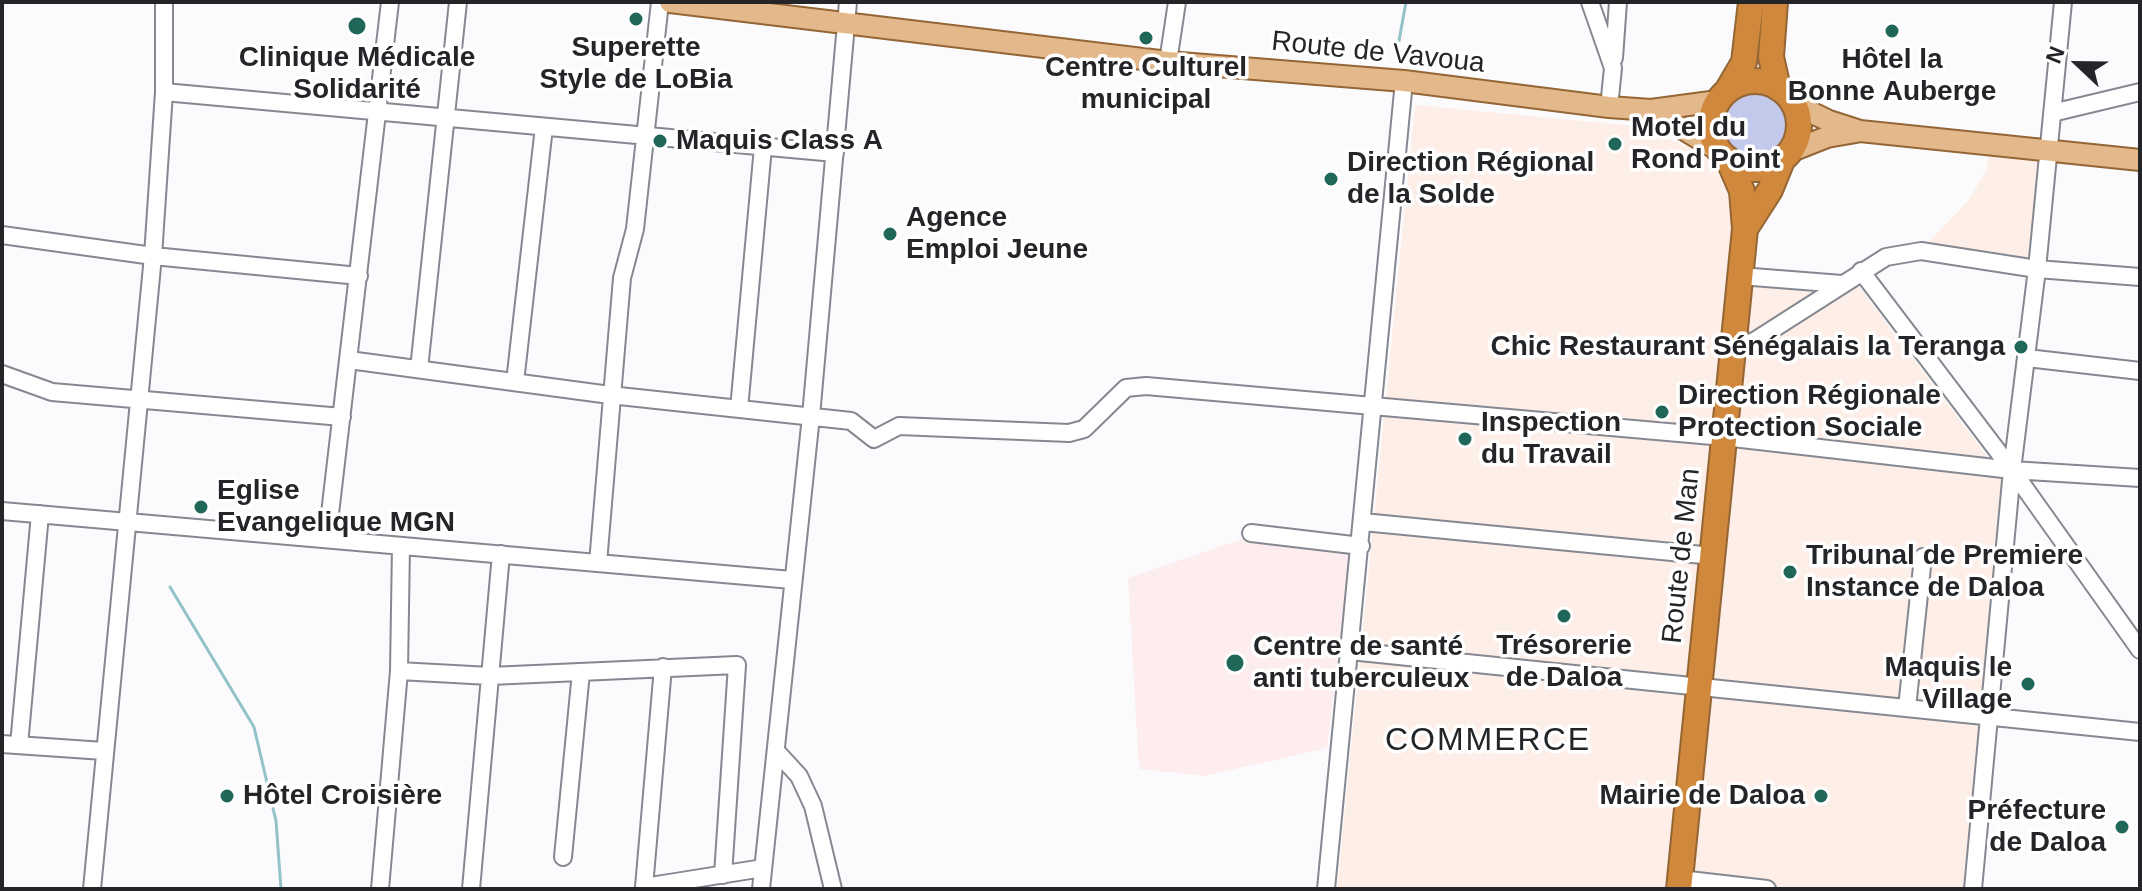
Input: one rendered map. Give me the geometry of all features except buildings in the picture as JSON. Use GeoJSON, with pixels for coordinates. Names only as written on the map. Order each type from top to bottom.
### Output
{"type":"FeatureCollection","features":[{"type":"Feature","properties":{"kind":"highway"},"geometry":{"type":"LineString","coordinates":[[1751,2],[1744,62],[1723,96],[1711,125],[1723,155],[1751,169],[1768,167],[1786,155]]}},
{"type":"Feature","properties":{"kind":"highway"},"geometry":{"type":"LineString","coordinates":[[1745,229],[1770,190],[1798,133],[1771,57],[1775,2]]}},
{"type":"Feature","properties":{"kind":"highway"},"geometry":{"type":"LineString","coordinates":[[1723,96],[1752,81],[1785,95]]}},
{"type":"Feature","properties":{"kind":"highway","name":"Route de Man"},"geometry":{"type":"LineString","coordinates":[[1680,884],[1733,350],[1747,277],[1742,191],[1723,155]]}},
{"type":"Feature","properties":{"kind":"main road","name":"Route de Vavoua"},"geometry":{"type":"LineString","coordinates":[[670,2],[847,12],[1168,62],[1404,81],[1609,107],[1651,110],[1723,96]]}},
{"type":"Feature","properties":{"kind":"main road"},"geometry":{"type":"LineString","coordinates":[[1785,95],[1829,121],[1860,131],[2140,160]]}},
{"type":"Feature","properties":{"kind":"main road"},"geometry":{"type":"LineString","coordinates":[[1651,110],[1723,155]]}},
{"type":"Feature","properties":{"kind":"main road"},"geometry":{"type":"LineString","coordinates":[[1786,155],[1827,137],[1860,131]]}},
{"type":"Feature","properties":{"kind":"street"},"geometry":{"type":"LineString","coordinates":[[92,889],[153,256],[164,92],[164,2]]}},
{"type":"Feature","properties":{"kind":"street"},"geometry":{"type":"LineString","coordinates":[[327,539],[390,2]]}},
{"type":"Feature","properties":{"kind":"street"},"geometry":{"type":"LineString","coordinates":[[419,369],[458,2]]}},
{"type":"Feature","properties":{"kind":"street"},"geometry":{"type":"LineString","coordinates":[[598,563],[622,278],[635,229],[660,2]]}},
{"type":"Feature","properties":{"kind":"street"},"geometry":{"type":"LineString","coordinates":[[1168,62],[1177,2]]}},
{"type":"Feature","properties":{"kind":"street"},"geometry":{"type":"LineString","coordinates":[[1590,2],[1613,68]]}},
{"type":"Feature","properties":{"kind":"street"},"geometry":{"type":"LineString","coordinates":[[1609,107],[1618,2]]}},
{"type":"Feature","properties":{"kind":"street"},"geometry":{"type":"LineString","coordinates":[[1973,889],[2012,470],[2037,269],[2063,2]]}},
{"type":"Feature","properties":{"kind":"street"},"geometry":{"type":"LineString","coordinates":[[761,889],[811,416],[847,12]]}},
{"type":"Feature","properties":{"kind":"street"},"geometry":{"type":"LineString","coordinates":[[1326,889],[1404,81]]}},
{"type":"Feature","properties":{"kind":"street"},"geometry":{"type":"LineString","coordinates":[[164,92],[835,153]]}},
{"type":"Feature","properties":{"kind":"street"},"geometry":{"type":"LineString","coordinates":[[2052,113],[2140,92]]}},
{"type":"Feature","properties":{"kind":"street"},"geometry":{"type":"LineString","coordinates":[[515,382],[544,127]]}},
{"type":"Feature","properties":{"kind":"street"},"geometry":{"type":"LineString","coordinates":[[739,409],[763,147]]}},
{"type":"Feature","properties":{"kind":"street"},"geometry":{"type":"LineString","coordinates":[[2,235],[153,256],[359,276]]}},
{"type":"Feature","properties":{"kind":"street"},"geometry":{"type":"LineString","coordinates":[[1733,350],[1756,340],[1886,257],[1921,251],[2037,269],[2140,277]]}},
{"type":"Feature","properties":{"kind":"street"},"geometry":{"type":"LineString","coordinates":[[1861,271],[2012,470],[2140,650]]}},
{"type":"Feature","properties":{"kind":"street"},"geometry":{"type":"LineString","coordinates":[[1747,277],[1842,284]]}},
{"type":"Feature","properties":{"kind":"street"},"geometry":{"type":"LineString","coordinates":[[2027,358],[2140,371]]}},
{"type":"Feature","properties":{"kind":"street"},"geometry":{"type":"LineString","coordinates":[[349,360],[610,395],[851,421],[874,439],[899,426],[1069,433],[1084,429],[1126,388],[1135,385],[1724,437],[2012,470],[2140,478]]}},
{"type":"Feature","properties":{"kind":"street"},"geometry":{"type":"LineString","coordinates":[[2,374],[52,392],[342,417]]}},
{"type":"Feature","properties":{"kind":"street"},"geometry":{"type":"LineString","coordinates":[[2,511],[792,580]]}},
{"type":"Feature","properties":{"kind":"street"},"geometry":{"type":"LineString","coordinates":[[19,745],[40,514]]}},
{"type":"Feature","properties":{"kind":"street"},"geometry":{"type":"LineString","coordinates":[[1363,522],[1713,556]]}},
{"type":"Feature","properties":{"kind":"street"},"geometry":{"type":"LineString","coordinates":[[1251,533],[1361,546]]}},
{"type":"Feature","properties":{"kind":"street"},"geometry":{"type":"LineString","coordinates":[[380,889],[399,671],[401,546]]}},
{"type":"Feature","properties":{"kind":"street"},"geometry":{"type":"LineString","coordinates":[[471,889],[501,554]]}},
{"type":"Feature","properties":{"kind":"street"},"geometry":{"type":"LineString","coordinates":[[1907,708],[1923,557]]}},
{"type":"Feature","properties":{"kind":"street"},"geometry":{"type":"LineString","coordinates":[[1350,651],[2140,732]]}},
{"type":"Feature","properties":{"kind":"street"},"geometry":{"type":"LineString","coordinates":[[399,671],[490,676],[663,667],[738,667],[723,875]]}},
{"type":"Feature","properties":{"kind":"street"},"geometry":{"type":"LineString","coordinates":[[663,667],[643,885],[646,888],[686,885],[763,868]]}},
{"type":"Feature","properties":{"kind":"street"},"geometry":{"type":"LineString","coordinates":[[563,857],[581,672]]}},
{"type":"Feature","properties":{"kind":"street"},"geometry":{"type":"LineString","coordinates":[[2,744],[104,751]]}},
{"type":"Feature","properties":{"kind":"street"},"geometry":{"type":"LineString","coordinates":[[776,751],[799,776],[813,806],[833,889]]}},
{"type":"Feature","properties":{"kind":"street"},"geometry":{"type":"LineString","coordinates":[[1680,884],[1767,889]]}},
{"type":"Feature","properties":{"kind":"shaded area"},"geometry":{"type":"Polygon","coordinates":[[[1748,90],[1762,90],[1784,105],[1790,125],[1788,138],[1780,150],[1762,160],[1748,160],[1726,145],[1720,132],[1720,118],[1735,96],[1748,90]]]}},
{"type":"Feature","properties":{"kind":"shaded area"},"geometry":{"type":"Polygon","coordinates":[[[1415,105],[1635,126],[1689,147],[1711,161],[1731,199],[1733,223],[1728,279],[1825,287],[1858,285],[2004,479],[1963,889],[1337,889],[1415,105]]]}},
{"type":"Feature","properties":{"kind":"shaded area"},"geometry":{"type":"Polygon","coordinates":[[[1989,155],[2038,161],[2029,261],[1923,248],[1968,201],[1985,173],[1989,155]]]}},
{"type":"Feature","properties":{"kind":"shaded area","name":"Centre de santé anti tuberculeux"},"geometry":{"type":"Polygon","coordinates":[[[1245,538],[1351,551],[1327,748],[1205,776],[1139,769],[1128,578],[1245,538]]]}},
{"type":"Feature","properties":{"kind":"waterway"},"geometry":{"type":"LineString","coordinates":[[1397,52],[1406,2]]}},
{"type":"Feature","properties":{"kind":"waterway"},"geometry":{"type":"LineString","coordinates":[[170,587],[254,727],[276,821],[281,889]]}},
{"type":"Feature","properties":{"kind":"place","name":"Superette Style de LoBia"},"geometry":{"type":"Point","coordinates":[636,19]}},
{"type":"Feature","properties":{"kind":"place","name":"Clinique Médicale Solidarité"},"geometry":{"type":"Point","coordinates":[357,26]}},
{"type":"Feature","properties":{"kind":"place","name":"Hôtel la Bonne Auberge"},"geometry":{"type":"Point","coordinates":[1892,31]}},
{"type":"Feature","properties":{"kind":"place","name":"Centre Culturel municipal"},"geometry":{"type":"Point","coordinates":[1146,38]}},
{"type":"Feature","properties":{"kind":"place","name":"Maquis Class A"},"geometry":{"type":"Point","coordinates":[660,141]}},
{"type":"Feature","properties":{"kind":"place","name":"Motel du Rond Point"},"geometry":{"type":"Point","coordinates":[1615,144]}},
{"type":"Feature","properties":{"kind":"place","name":"Direction Régional de la Solde"},"geometry":{"type":"Point","coordinates":[1331,179]}},
{"type":"Feature","properties":{"kind":"place","name":"Agence Emploi Jeune"},"geometry":{"type":"Point","coordinates":[890,234]}},
{"type":"Feature","properties":{"kind":"place","name":"Chic Restaurant Sénégalais la Teranga"},"geometry":{"type":"Point","coordinates":[2021,347]}},
{"type":"Feature","properties":{"kind":"place","name":"Direction Régionale Protection Sociale"},"geometry":{"type":"Point","coordinates":[1662,412]}},
{"type":"Feature","properties":{"kind":"place","name":"Inspection du Travail"},"geometry":{"type":"Point","coordinates":[1465,439]}},
{"type":"Feature","properties":{"kind":"place","name":"Eglise Evangelique MGN"},"geometry":{"type":"Point","coordinates":[201,507]}},
{"type":"Feature","properties":{"kind":"place","name":"Tribunal de Premiere Instance de Daloa"},"geometry":{"type":"Point","coordinates":[1790,572]}},
{"type":"Feature","properties":{"kind":"place","name":"Trésorerie de Daloa"},"geometry":{"type":"Point","coordinates":[1564,616]}},
{"type":"Feature","properties":{"kind":"place","name":"Centre de santé anti tuberculeux"},"geometry":{"type":"Point","coordinates":[1235,663]}},
{"type":"Feature","properties":{"kind":"place","name":"Maquis le Village"},"geometry":{"type":"Point","coordinates":[2028,684]}},
{"type":"Feature","properties":{"kind":"place","name":"Hôtel Croisière"},"geometry":{"type":"Point","coordinates":[227,796]}},
{"type":"Feature","properties":{"kind":"place","name":"Mairie de Daloa"},"geometry":{"type":"Point","coordinates":[1821,796]}},
{"type":"Feature","properties":{"kind":"place","name":"Préfecture de Daloa"},"geometry":{"type":"Point","coordinates":[2122,827]}},
{"type":"Feature","properties":{"kind":"district","name":"COMMERCE"},"geometry":{"type":"Point","coordinates":[1488,741]}}]}
